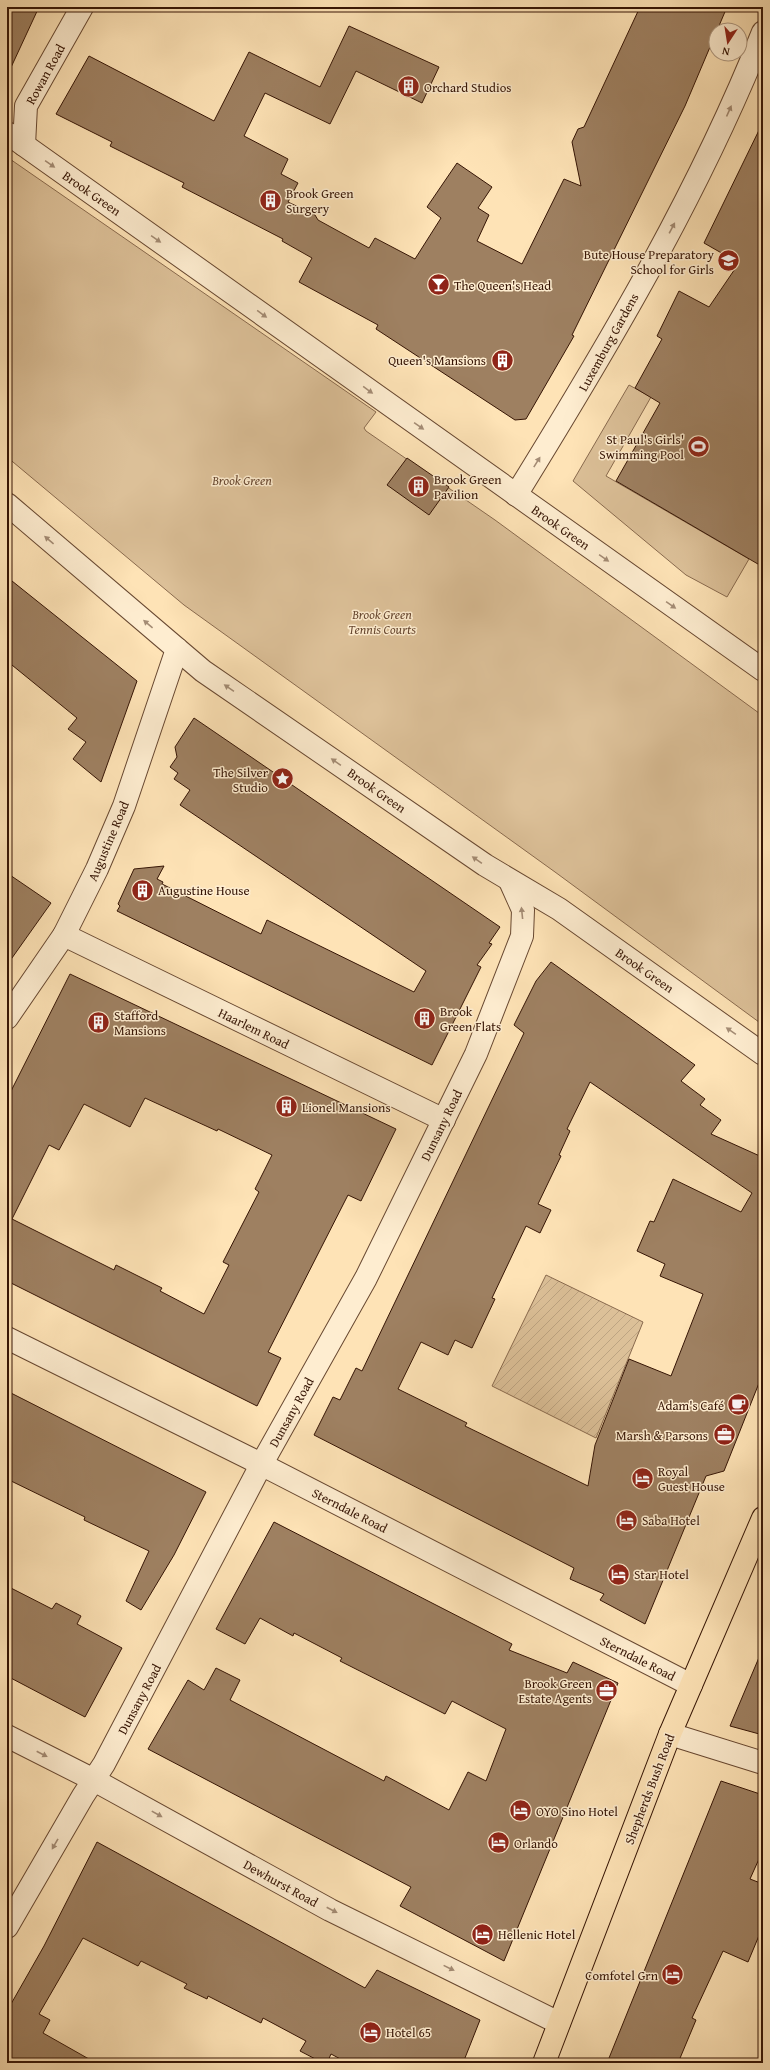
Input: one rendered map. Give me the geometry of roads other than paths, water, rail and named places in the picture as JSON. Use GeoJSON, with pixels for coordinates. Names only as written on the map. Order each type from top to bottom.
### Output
{"type":"FeatureCollection","features":[{"type":"Feature","properties":{"kind":"main road","name":"Shepherds Bush Road"},"geometry":{"type":"LineString","coordinates":[[544,2063],[670,1734],[691,1685],[757,1550],[763,1518]]}},
{"type":"Feature","properties":{"kind":"street","name":"Rowan Road"},"geometry":{"type":"LineString","coordinates":[[16,139],[26,106],[82,7]]}},
{"type":"Feature","properties":{"kind":"street","name":"Luxemburg Gardens"},"geometry":{"type":"LineString","coordinates":[[516,495],[574,401],[672,228],[726,119],[763,32]]}},
{"type":"Feature","properties":{"kind":"street","name":"Brook Green"},"geometry":{"type":"LineString","coordinates":[[16,139],[763,670]]}},
{"type":"Feature","properties":{"kind":"street","name":"Brook Green"},"geometry":{"type":"LineString","coordinates":[[7,504],[203,671],[510,881],[559,909],[763,1054]]}},
{"type":"Feature","properties":{"kind":"street","name":"Augustine Road"},"geometry":{"type":"LineString","coordinates":[[8,1016],[64,935],[97,869],[124,806],[177,649]]}},
{"type":"Feature","properties":{"kind":"street","name":"Dunsany Road"},"geometry":{"type":"LineString","coordinates":[[7,1927],[104,1764],[261,1465],[366,1278],[476,1054],[522,936],[523,910],[510,881]]}},
{"type":"Feature","properties":{"kind":"street","name":"Haarlem Road"},"geometry":{"type":"LineString","coordinates":[[64,935],[444,1120]]}},
{"type":"Feature","properties":{"kind":"street","name":"Sterndale Road"},"geometry":{"type":"LineString","coordinates":[[7,1338],[261,1465],[691,1685]]}},
{"type":"Feature","properties":{"kind":"street"},"geometry":{"type":"LineString","coordinates":[[670,1734],[763,1763]]}},
{"type":"Feature","properties":{"kind":"street","name":"Dewhurst Road"},"geometry":{"type":"LineString","coordinates":[[7,1736],[94,1780],[330,1910],[559,2023]]}},
{"type":"Feature","properties":{"kind":"place","name":"Orchard Studios"},"geometry":{"type":"Point","coordinates":[409,87]}},
{"type":"Feature","properties":{"kind":"place","name":"Brook Green Surgery"},"geometry":{"type":"Point","coordinates":[270,200]}},
{"type":"Feature","properties":{"kind":"place","name":"Bute House Preparatory School for Girls"},"geometry":{"type":"Point","coordinates":[729,261]}},
{"type":"Feature","properties":{"kind":"place","name":"The Queen's Head"},"geometry":{"type":"Point","coordinates":[439,285]}},
{"type":"Feature","properties":{"kind":"place","name":"Queen's Mansions"},"geometry":{"type":"Point","coordinates":[502,360]}},
{"type":"Feature","properties":{"kind":"place","name":"St Paul's Girls' Swimming Pool"},"geometry":{"type":"Point","coordinates":[699,446]}},
{"type":"Feature","properties":{"kind":"place","name":"Brook Green Pavilion"},"geometry":{"type":"Point","coordinates":[418,486]}},
{"type":"Feature","properties":{"kind":"place","name":"The Silver Studio"},"geometry":{"type":"Point","coordinates":[283,779]}},
{"type":"Feature","properties":{"kind":"place","name":"Augustine House"},"geometry":{"type":"Point","coordinates":[143,890]}},
{"type":"Feature","properties":{"kind":"place","name":"Brook Green Flats"},"geometry":{"type":"Point","coordinates":[424,1018]}},
{"type":"Feature","properties":{"kind":"place","name":"Stafford Mansions"},"geometry":{"type":"Point","coordinates":[98,1022]}},
{"type":"Feature","properties":{"kind":"place","name":"Lionel Mansions"},"geometry":{"type":"Point","coordinates":[286,1107]}},
{"type":"Feature","properties":{"kind":"place","name":"Adam's Café"},"geometry":{"type":"Point","coordinates":[739,1405]}},
{"type":"Feature","properties":{"kind":"place","name":"Marsh & Parsons"},"geometry":{"type":"Point","coordinates":[724,1435]}},
{"type":"Feature","properties":{"kind":"place","name":"Royal Guest House"},"geometry":{"type":"Point","coordinates":[643,1478]}},
{"type":"Feature","properties":{"kind":"place","name":"Saba Hotel"},"geometry":{"type":"Point","coordinates":[627,1520]}},
{"type":"Feature","properties":{"kind":"place","name":"Star Hotel"},"geometry":{"type":"Point","coordinates":[619,1574]}},
{"type":"Feature","properties":{"kind":"place","name":"Brook Green Estate Agents"},"geometry":{"type":"Point","coordinates":[607,1690]}},
{"type":"Feature","properties":{"kind":"place","name":"OYO Sino Hotel"},"geometry":{"type":"Point","coordinates":[520,1811]}},
{"type":"Feature","properties":{"kind":"place","name":"Orlando"},"geometry":{"type":"Point","coordinates":[499,1843]}},
{"type":"Feature","properties":{"kind":"place","name":"Hellenic Hotel"},"geometry":{"type":"Point","coordinates":[483,1934]}},
{"type":"Feature","properties":{"kind":"place","name":"Comfotel Grn"},"geometry":{"type":"Point","coordinates":[673,1975]}},
{"type":"Feature","properties":{"kind":"place","name":"Hotel 65"},"geometry":{"type":"Point","coordinates":[371,2032]}},
{"type":"Feature","properties":{"kind":"park label","name":"Brook Green Tennis Courts"},"geometry":{"type":"Point","coordinates":[382,622]}}]}
